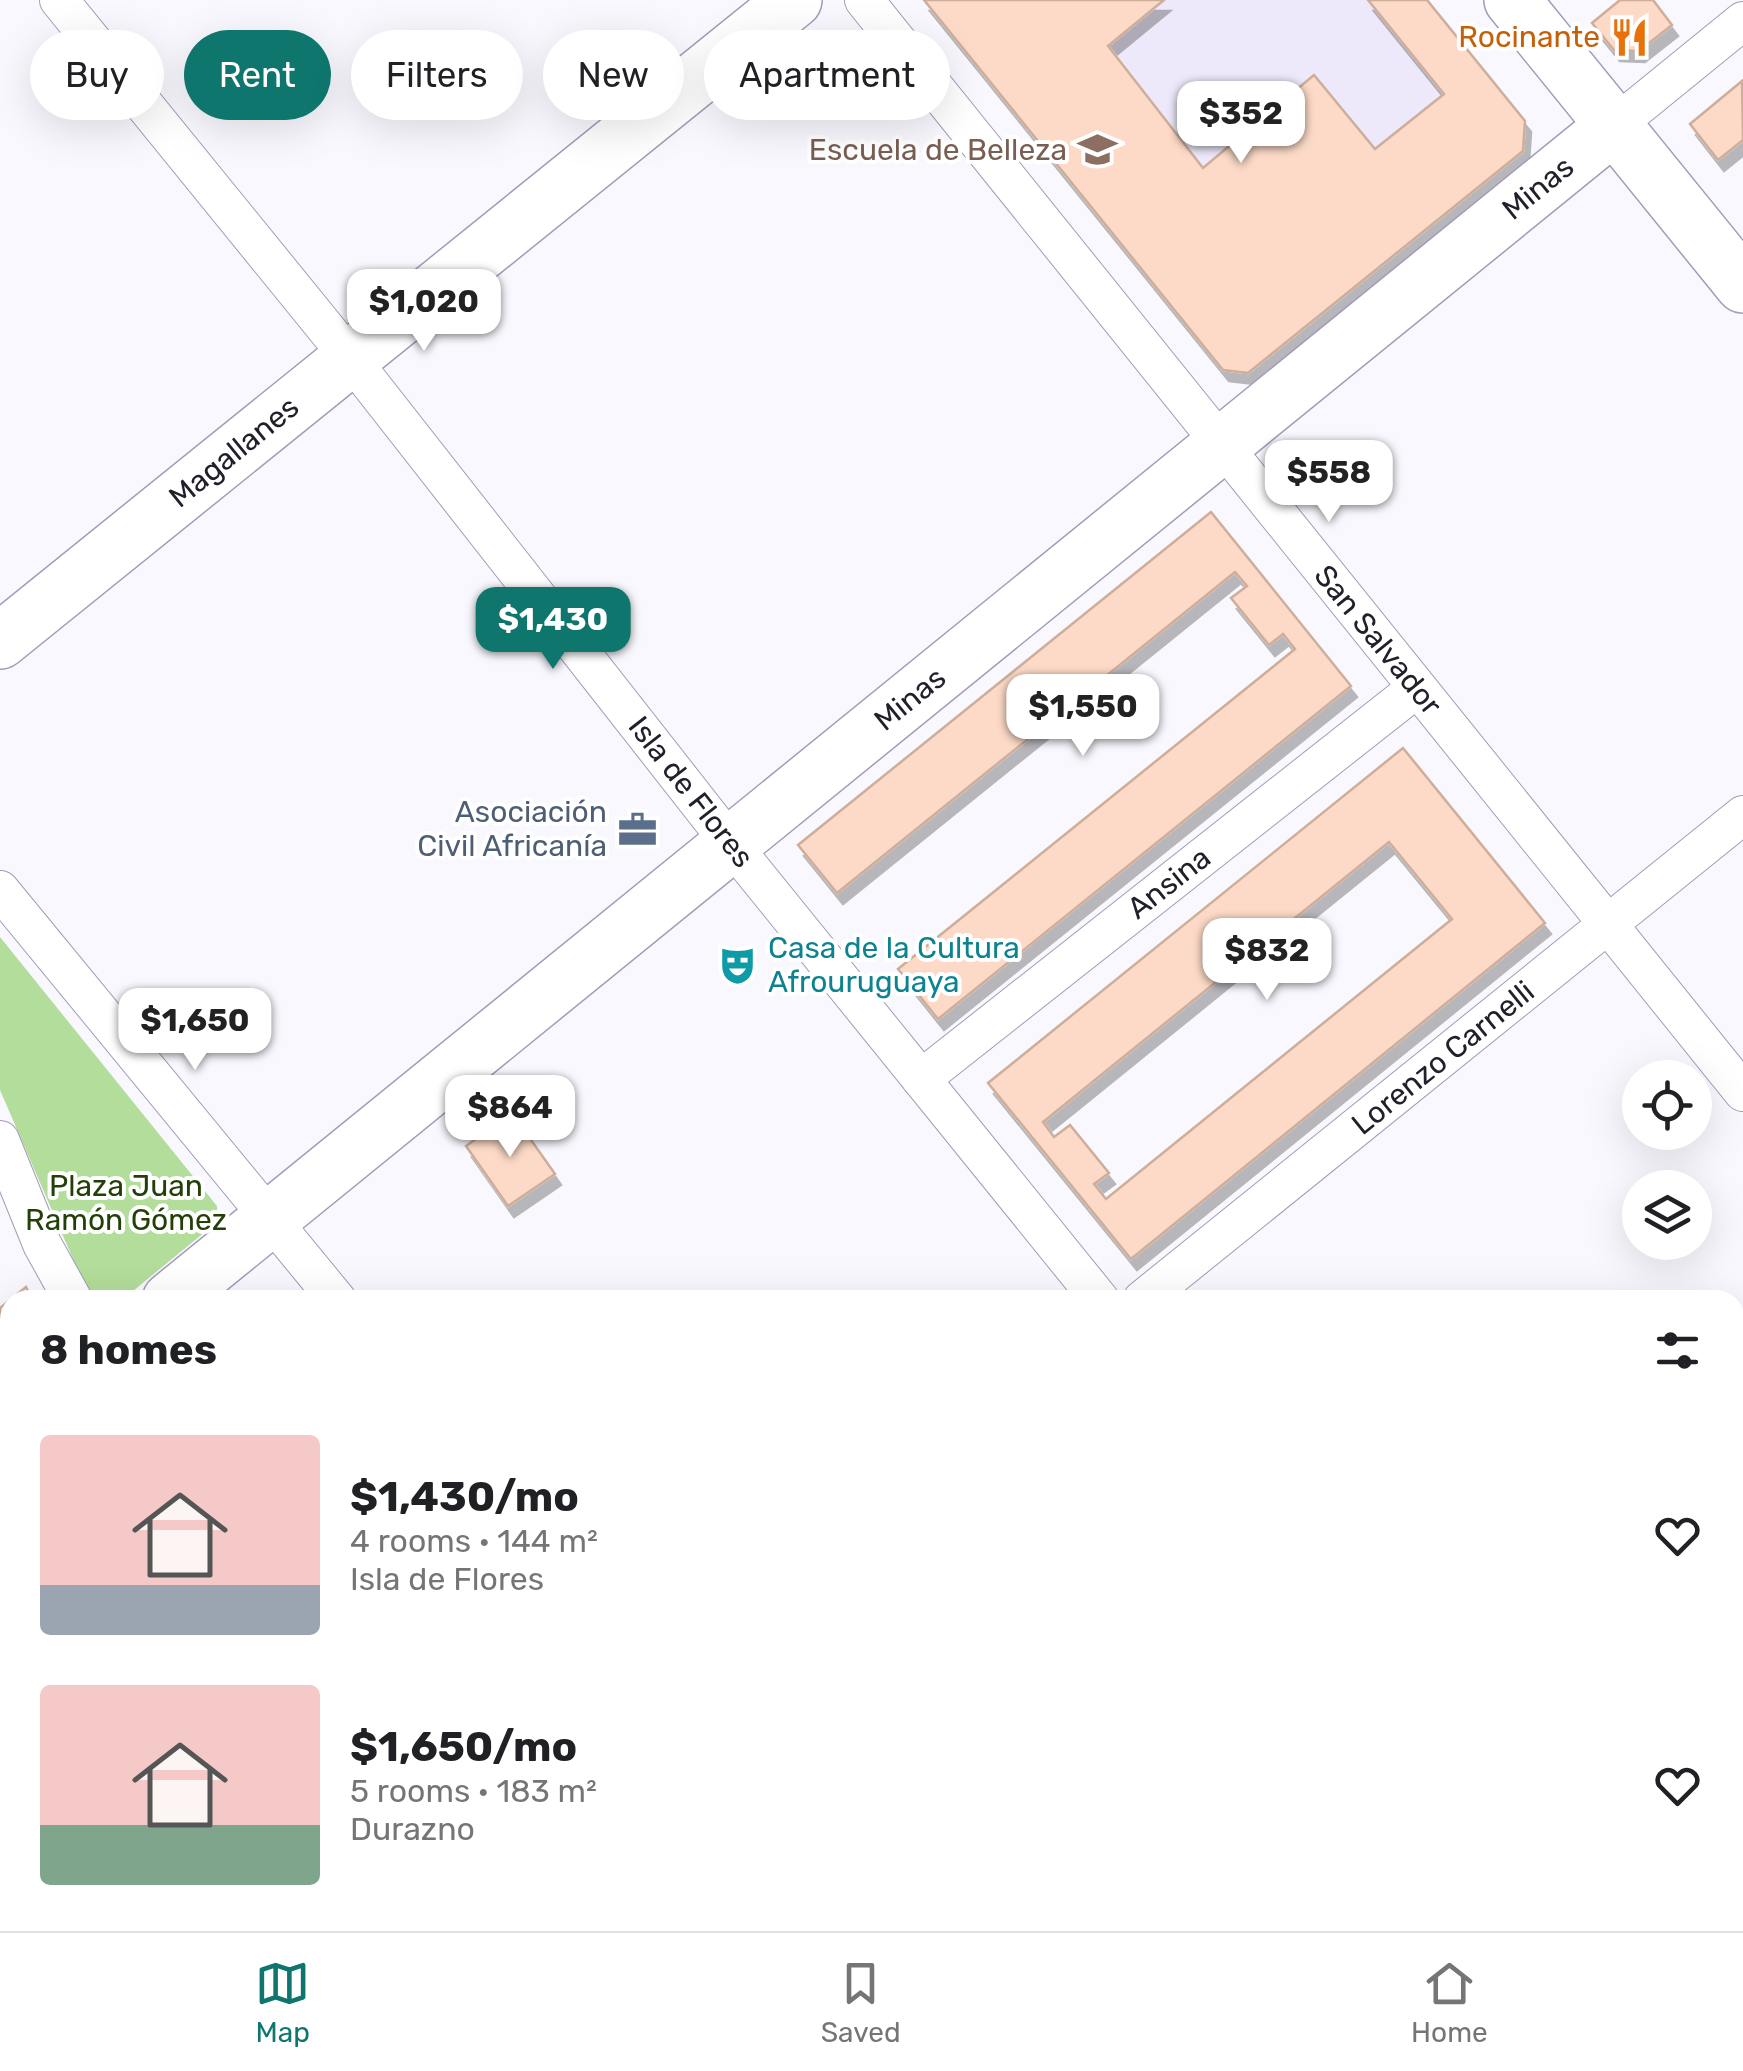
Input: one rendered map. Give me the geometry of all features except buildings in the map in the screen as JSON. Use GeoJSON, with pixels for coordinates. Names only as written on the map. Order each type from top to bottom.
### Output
{"type":"FeatureCollection","features":[{"type":"Feature","properties":{"kind":"street","name":"Isla de Flores"},"geometry":{"type":"LineString","coordinates":[[59,0],[350,358],[731,844],[1092,1290]]}},
{"type":"Feature","properties":{"kind":"street","name":"Magallanes"},"geometry":{"type":"LineString","coordinates":[[0,641],[794,0]]}},
{"type":"Feature","properties":{"kind":"street","name":"San Salvador"},"geometry":{"type":"LineString","coordinates":[[864,0],[1743,1092]]}},
{"type":"Feature","properties":{"kind":"street"},"geometry":{"type":"LineString","coordinates":[[1512,0],[1743,285]]}},
{"type":"Feature","properties":{"kind":"street","name":"Minas"},"geometry":{"type":"LineString","coordinates":[[182,1290],[1743,21]]}},
{"type":"Feature","properties":{"kind":"street","name":"Ansina"},"geometry":{"type":"LineString","coordinates":[[921,1079],[1418,688]]}},
{"type":"Feature","properties":{"kind":"street","name":"Lorenzo Carnelli"},"geometry":{"type":"LineString","coordinates":[[1154,1290],[1743,815]]}},
{"type":"Feature","properties":{"kind":"street"},"geometry":{"type":"LineString","coordinates":[[0,890],[329,1290]]}},
{"type":"Feature","properties":{"kind":"street"},"geometry":{"type":"LineString","coordinates":[[0,1140],[42,1244],[67,1290]]}},
{"type":"Feature","properties":{"kind":"shaded area"},"geometry":{"type":"Polygon","coordinates":[[[924,0],[1427,0],[1525,121],[1523,151],[1248,373],[1223,370],[924,0]]]}},
{"type":"Feature","properties":{"kind":"green space","name":"Plaza Juan Ramón Gómez"},"geometry":{"type":"Polygon","coordinates":[[[0,937],[217,1206],[217,1219],[134,1290],[86,1290],[0,1090],[0,937]]]}},
{"type":"Feature","properties":{"kind":"place","name":"Rocinante"},"geometry":{"type":"Point","coordinates":[1630,37]}},
{"type":"Feature","properties":{"kind":"place","name":"Escuela de Belleza"},"geometry":{"type":"Point","coordinates":[1097,150]}},
{"type":"Feature","properties":{"kind":"place","name":"Asociación Civil Africanía"},"geometry":{"type":"Point","coordinates":[637,829]}},
{"type":"Feature","properties":{"kind":"place","name":"Casa de la Cultura Afrouruguaya"},"geometry":{"type":"Point","coordinates":[738,965]}}]}
